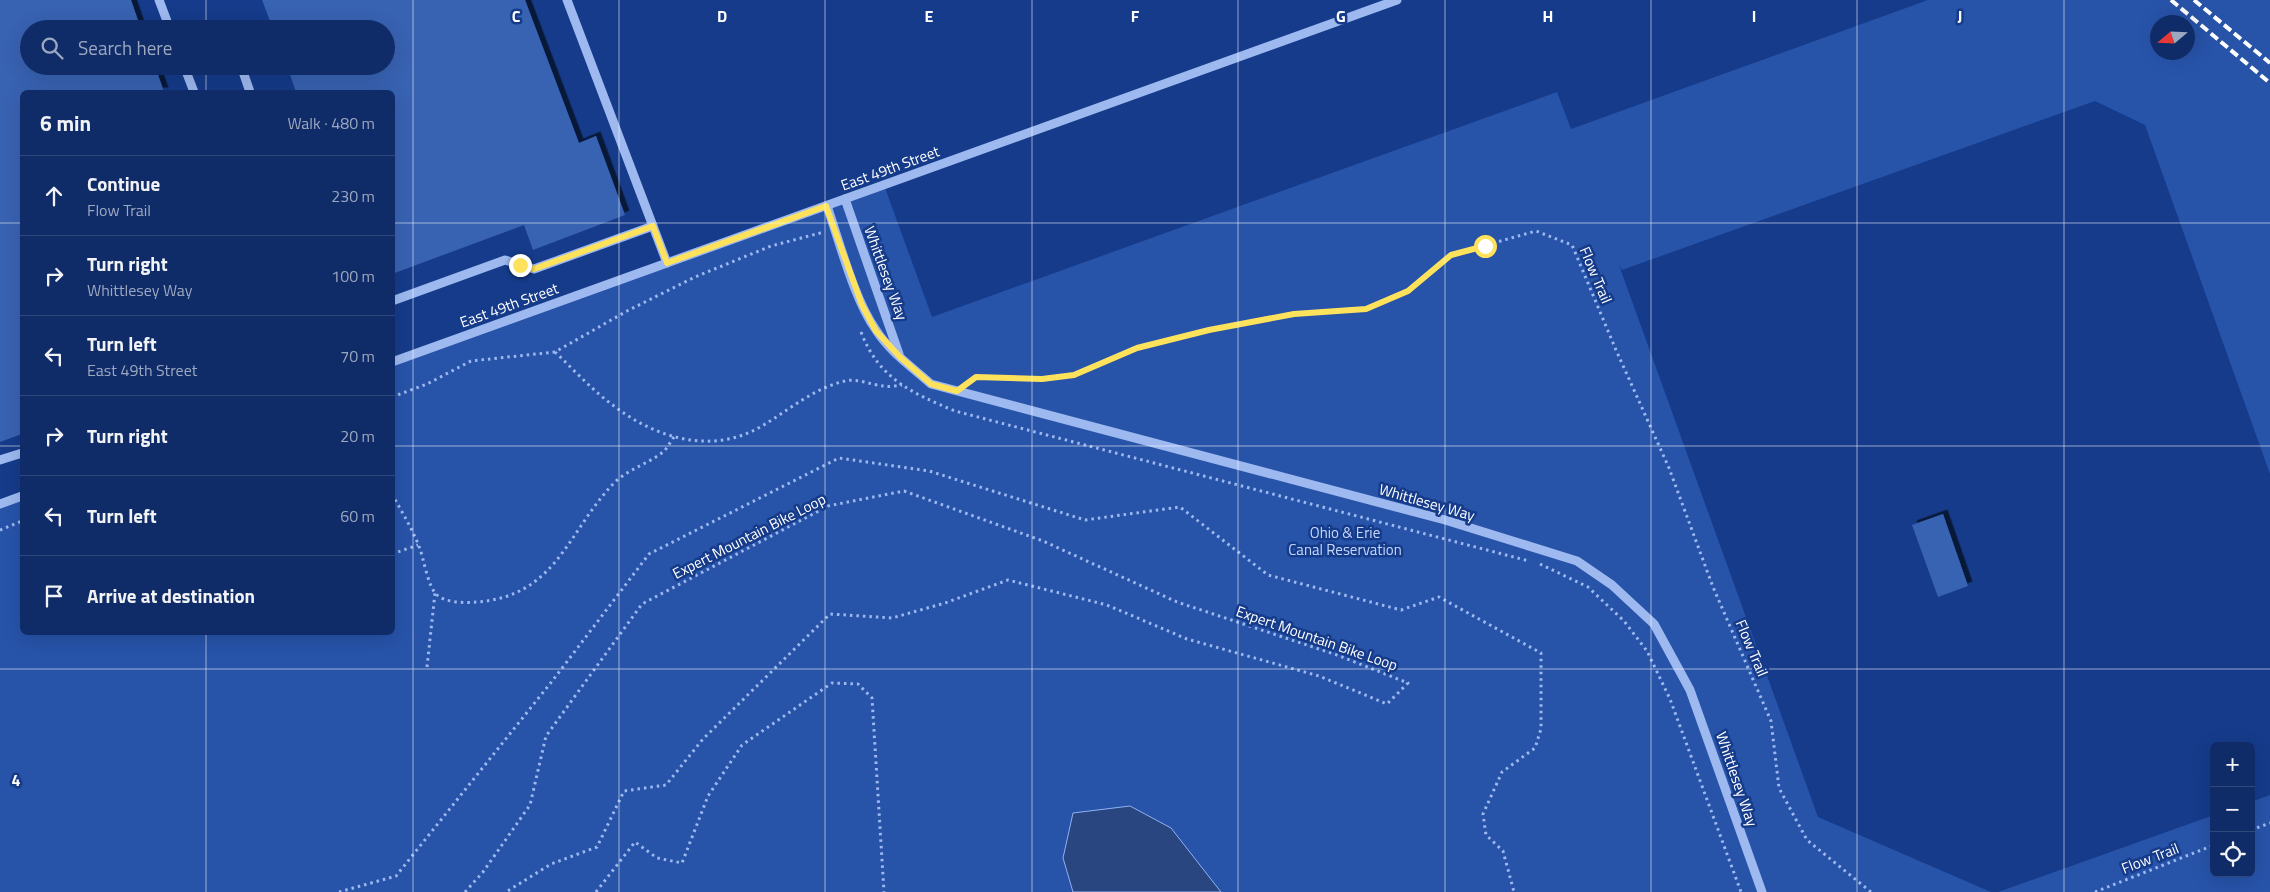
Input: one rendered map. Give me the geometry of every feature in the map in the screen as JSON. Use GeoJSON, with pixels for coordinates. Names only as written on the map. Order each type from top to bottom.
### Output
{"type":"FeatureCollection","features":[{"type":"Feature","properties":{"kind":"street"},"geometry":{"type":"LineString","coordinates":[[159,0],[167,20]]}},
{"type":"Feature","properties":{"kind":"street"},"geometry":{"type":"LineString","coordinates":[[567,0],[667,263]]}},
{"type":"Feature","properties":{"kind":"street","name":"East 49th Street"},"geometry":{"type":"LineString","coordinates":[[395,361],[1397,0]]}},
{"type":"Feature","properties":{"kind":"street"},"geometry":{"type":"LineString","coordinates":[[187,75],[193,90]]}},
{"type":"Feature","properties":{"kind":"street"},"geometry":{"type":"LineString","coordinates":[[244,75],[249,90]]}},
{"type":"Feature","properties":{"kind":"street","name":"Whittlesey Way"},"geometry":{"type":"LineString","coordinates":[[845,199],[900,357]]}},
{"type":"Feature","properties":{"kind":"street","name":"Whittlesey Way"},"geometry":{"type":"LineString","coordinates":[[826,206],[862,305],[876,331],[900,357],[931,384],[1445,520],[1577,561],[1612,585],[1654,624],[1690,690],[1762,892]]}},
{"type":"Feature","properties":{"kind":"street"},"geometry":{"type":"LineString","coordinates":[[395,300],[505,260],[534,269],[653,226]]}},
{"type":"Feature","properties":{"kind":"street"},"geometry":{"type":"LineString","coordinates":[[0,460],[20,454]]}},
{"type":"Feature","properties":{"kind":"street"},"geometry":{"type":"LineString","coordinates":[[0,503],[20,497]]}},
{"type":"Feature","properties":{"kind":"path"},"geometry":{"type":"LineString","coordinates":[[395,396],[427,384],[471,361],[555,352],[627,311],[695,277],[771,246],[832,229]]}},
{"type":"Feature","properties":{"kind":"path","name":"Flow Trail"},"geometry":{"type":"LineString","coordinates":[[957,391],[976,377],[1042,379],[1074,375],[1137,348],[1209,330],[1294,314],[1366,309],[1408,291],[1451,255],[1536,231],[1572,245],[1616,350],[1669,468],[1714,587],[1770,721],[1779,788],[1807,840],[1871,892]]}},
{"type":"Feature","properties":{"kind":"path"},"geometry":{"type":"LineString","coordinates":[[823,232],[827,241]]}},
{"type":"Feature","properties":{"kind":"path"},"geometry":{"type":"LineString","coordinates":[[859,325],[866,344],[888,375],[912,393],[955,411],[1540,564],[1588,587],[1624,621],[1647,651],[1670,699],[1741,892]]}},
{"type":"Feature","properties":{"kind":"path"},"geometry":{"type":"LineString","coordinates":[[555,352],[612,406],[637,422],[682,440],[712,442],[734,438],[761,427],[800,400],[847,380],[885,387],[902,385]]}},
{"type":"Feature","properties":{"kind":"path"},"geometry":{"type":"LineString","coordinates":[[435,594],[445,600],[470,603],[493,601],[519,592],[538,581],[558,560],[598,501],[616,481],[663,452],[674,437]]}},
{"type":"Feature","properties":{"kind":"path","name":"Expert Mountain Bike Loop"},"geometry":{"type":"LineString","coordinates":[[339,892],[396,876],[553,680],[649,554],[839,458],[929,471],[1085,520],[1180,506],[1268,574],[1402,610],[1439,597],[1541,654],[1541,729],[1535,748],[1502,772],[1483,814],[1486,835],[1503,851],[1514,892]]}},
{"type":"Feature","properties":{"kind":"path","name":"Expert Mountain Bike Loop"},"geometry":{"type":"LineString","coordinates":[[465,892],[483,872],[530,805],[546,736],[642,604],[828,506],[904,492],[1043,541],[1177,602],[1337,655],[1408,683],[1387,704],[1319,676],[1187,639],[1107,605],[1008,580],[945,603],[892,618],[830,614],[703,739],[666,785],[624,791],[596,847],[551,864],[506,892]]}},
{"type":"Feature","properties":{"kind":"path"},"geometry":{"type":"LineString","coordinates":[[395,500],[418,545],[435,594],[427,667]]}},
{"type":"Feature","properties":{"kind":"path"},"geometry":{"type":"LineString","coordinates":[[0,530],[20,522]]}},
{"type":"Feature","properties":{"kind":"path"},"geometry":{"type":"LineString","coordinates":[[395,553],[418,545]]}},
{"type":"Feature","properties":{"kind":"path"},"geometry":{"type":"LineString","coordinates":[[596,892],[635,842],[657,858],[682,863],[708,796],[742,745],[832,683],[858,684],[872,698],[884,892]]}},
{"type":"Feature","properties":{"kind":"path"},"geometry":{"type":"LineString","coordinates":[[2255,829],[2270,823]]}},
{"type":"Feature","properties":{"kind":"path","name":"Flow Trail"},"geometry":{"type":"LineString","coordinates":[[2095,892],[2210,847]]}},
{"type":"Feature","properties":{"kind":"green space","name":"Ohio & Erie Canal Reservation"},"geometry":{"type":"Polygon","coordinates":[[[1928,0],[2270,0],[2270,474],[2145,125],[2095,101],[1622,270],[1619,265],[1818,817],[1991,892],[0,892],[0,504],[20,497],[20,635],[395,635],[395,362],[884,185],[932,317],[1557,92],[1571,129],[1928,0]]]}},
{"type":"Feature","properties":{"kind":"green space"},"geometry":{"type":"Polygon","coordinates":[[[2270,795],[2270,892],[1998,892],[2210,816],[2210,877],[2255,877],[2255,801],[2270,795]]]}},
{"type":"Feature","properties":{"kind":"shaded area"},"geometry":{"type":"Polygon","coordinates":[[[1130,806],[1171,828],[1221,892],[1073,892],[1063,858],[1073,813],[1130,806]]]}},
{"type":"Feature","properties":{"kind":"building"},"geometry":{"type":"Polygon","coordinates":[[[0,0],[131,0],[138,20],[20,20],[20,75],[158,75],[163,90],[20,90],[20,435],[0,442],[0,0]]]}},
{"type":"Feature","properties":{"kind":"building"},"geometry":{"type":"Polygon","coordinates":[[[262,0],[525,0],[579,143],[596,136],[625,215],[533,250],[524,225],[395,273],[395,90],[295,90],[290,75],[395,75],[395,20],[270,20],[262,0]]]}},
{"type":"Feature","properties":{"kind":"building"},"geometry":{"type":"Polygon","coordinates":[[[1943,514],[1968,586],[1938,597],[1912,525],[1943,514]]]}},
{"type":"Feature","properties":{"kind":"railway"},"geometry":{"type":"LineString","coordinates":[[2171,0],[2270,83]]}},
{"type":"Feature","properties":{"kind":"railway"},"geometry":{"type":"LineString","coordinates":[[2194,0],[2270,63]]}},
{"type":"Feature","properties":{"kind":"route"},"geometry":{"type":"LineString","coordinates":[[520,265],[534,269],[653,226],[667,263],[826,206],[862,305],[876,331],[900,357],[931,384],[957,391],[976,377],[1042,379],[1074,375],[1137,348],[1209,330],[1294,314],[1366,309],[1408,291],[1451,255],[1485,246]]}}]}
